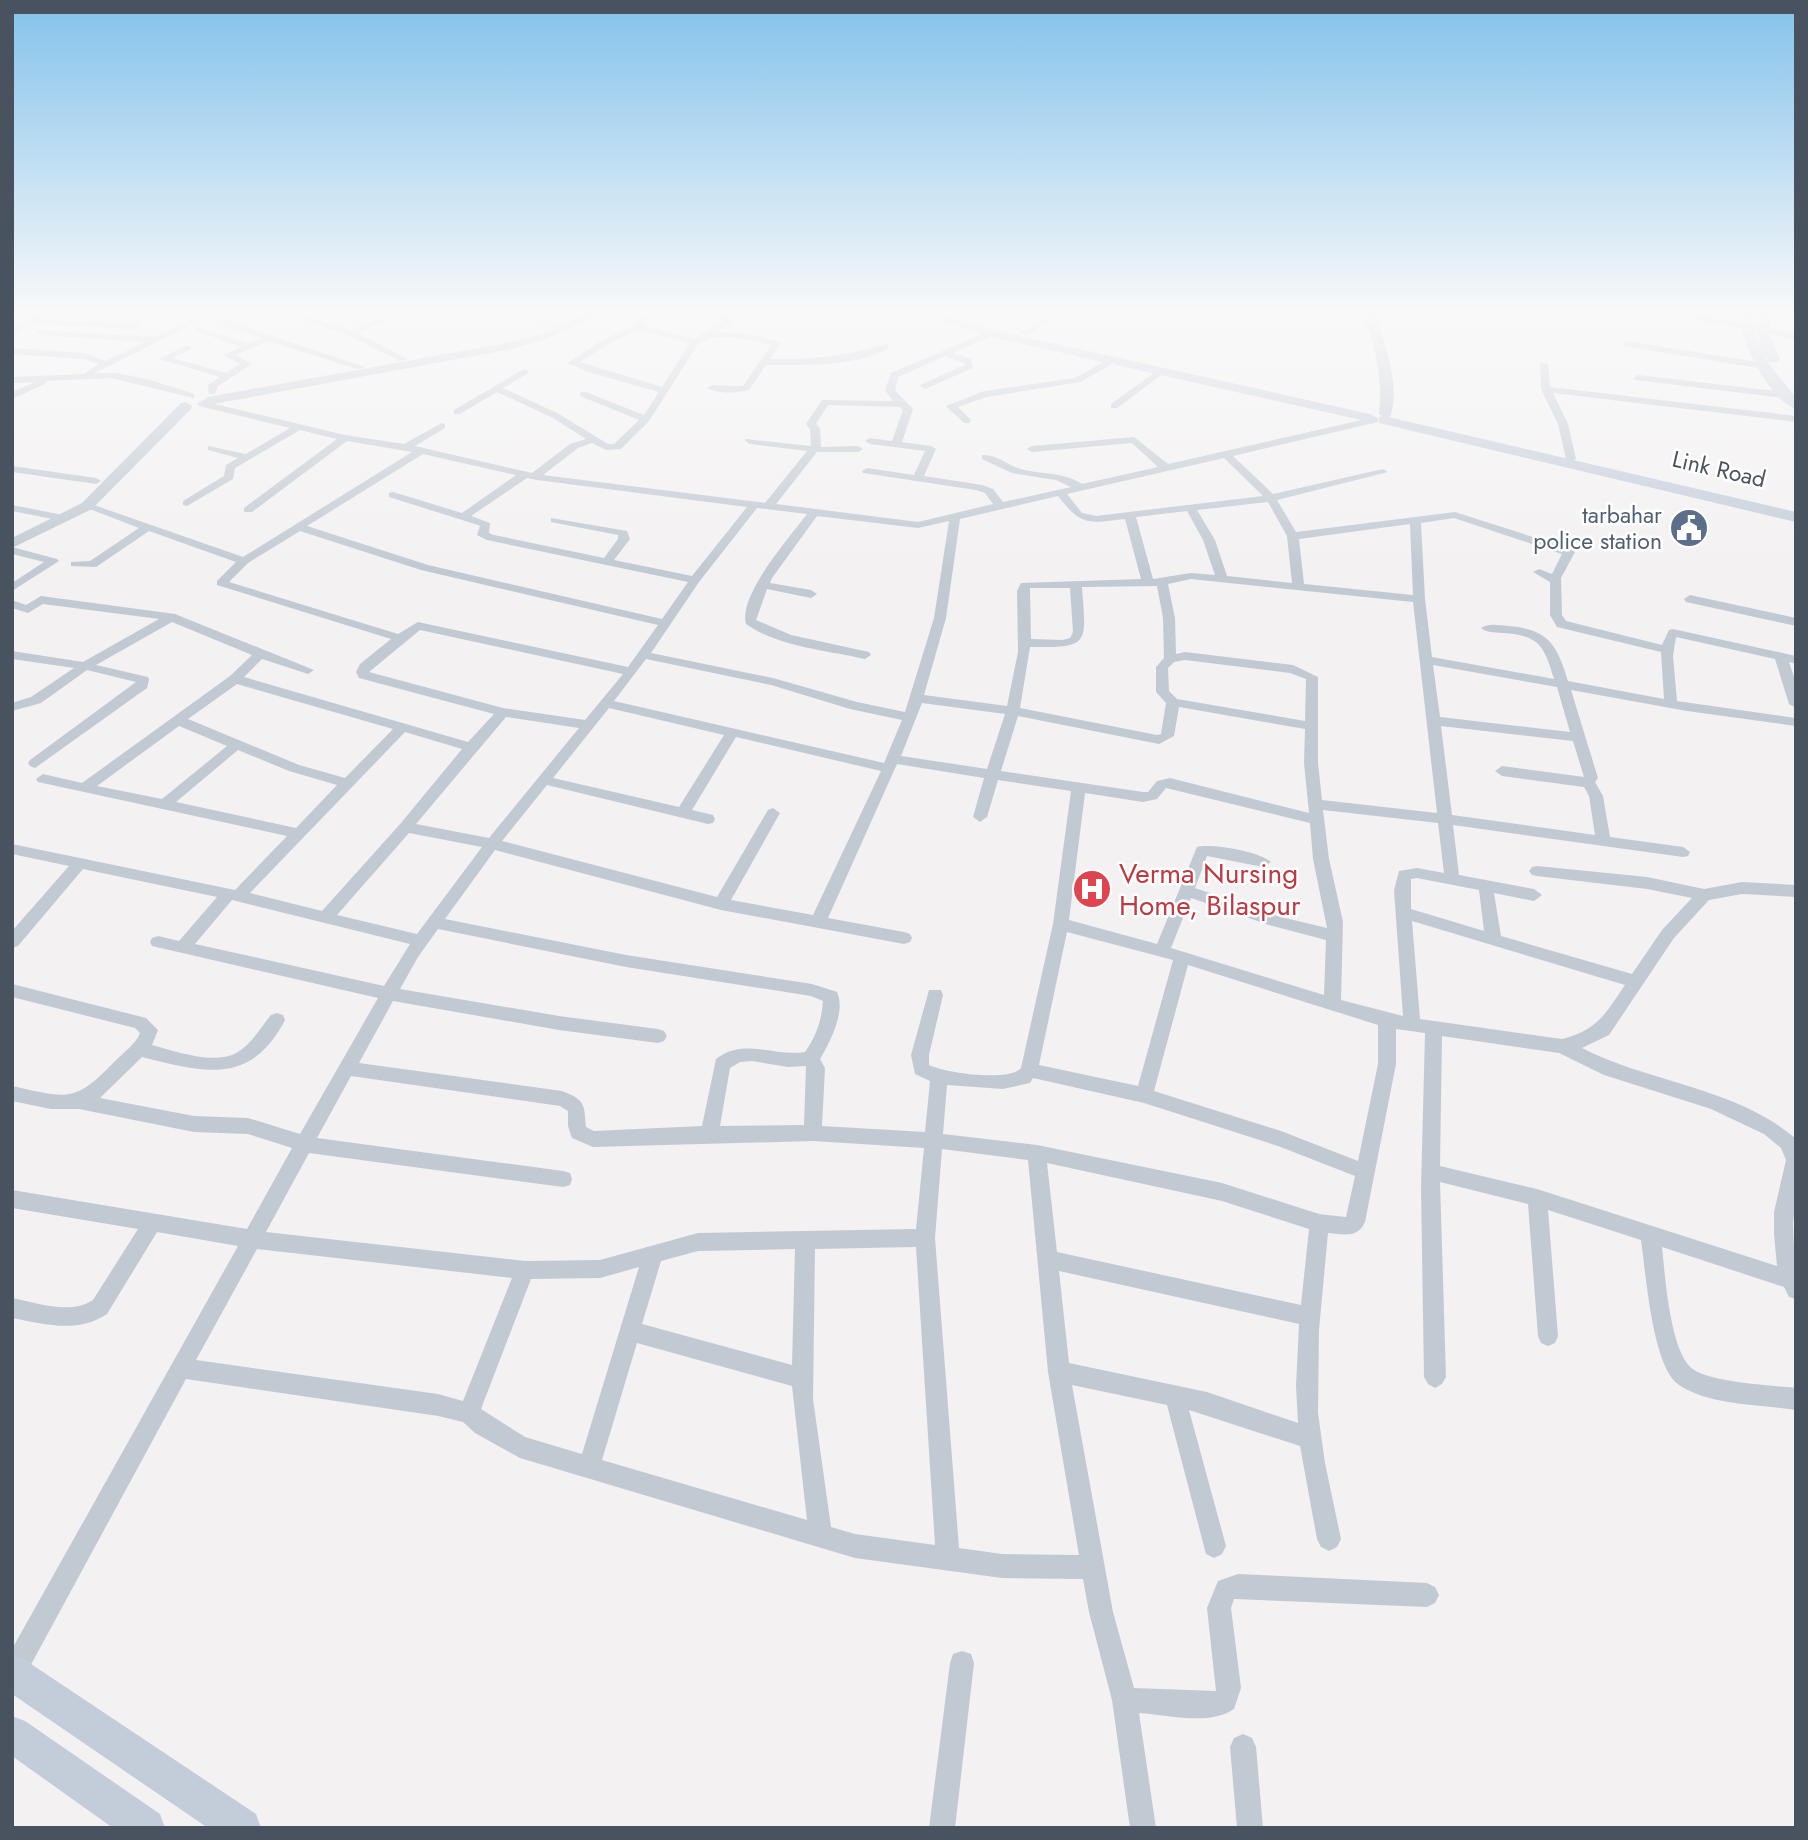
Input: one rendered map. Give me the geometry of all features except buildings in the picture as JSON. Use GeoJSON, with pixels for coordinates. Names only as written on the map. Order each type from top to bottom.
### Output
{"type":"FeatureCollection","features":[{"type":"Feature","properties":{"kind":"main road","name":"Link Road"},"geometry":{"type":"LineString","coordinates":[[1286,397],[1378,416]]}},
{"type":"Feature","properties":{"kind":"main road","name":"Link Road"},"geometry":{"type":"LineString","coordinates":[[1296,397],[1791,506]]}},
{"type":"Feature","properties":{"kind":"main road"},"geometry":{"type":"LineString","coordinates":[[1378,416],[1796,517]]}},
{"type":"Feature","properties":{"kind":"main road"},"geometry":{"type":"LineString","coordinates":[[12,1673],[242,1828]]}},
{"type":"Feature","properties":{"kind":"main road"},"geometry":{"type":"LineString","coordinates":[[12,1734],[146,1828]]}},
{"type":"Feature","properties":{"kind":"street"},"geometry":{"type":"LineString","coordinates":[[190,397],[345,438],[422,450],[530,475],[918,525],[1378,416]]}},
{"type":"Feature","properties":{"kind":"street"},"geometry":{"type":"LineString","coordinates":[[12,534],[87,506],[199,397]]}},
{"type":"Feature","properties":{"kind":"street"},"geometry":{"type":"LineString","coordinates":[[12,544],[57,517],[160,416],[208,397]]}},
{"type":"Feature","properties":{"kind":"street"},"geometry":{"type":"LineString","coordinates":[[197,399],[209,397]]}},
{"type":"Feature","properties":{"kind":"street"},"geometry":{"type":"LineString","coordinates":[[457,412],[483,397]]}},
{"type":"Feature","properties":{"kind":"street"},"geometry":{"type":"LineString","coordinates":[[514,397],[556,416],[606,447],[620,446],[646,419],[662,397]]}},
{"type":"Feature","properties":{"kind":"street"},"geometry":{"type":"LineString","coordinates":[[589,397],[626,414],[646,419]]}},
{"type":"Feature","properties":{"kind":"street"},"geometry":{"type":"LineString","coordinates":[[894,397],[904,404],[908,412],[896,444]]}},
{"type":"Feature","properties":{"kind":"street"},"geometry":{"type":"LineString","coordinates":[[967,421],[951,406],[976,397]]}},
{"type":"Feature","properties":{"kind":"street"},"geometry":{"type":"LineString","coordinates":[[1114,406],[1126,397]]}},
{"type":"Feature","properties":{"kind":"street"},"geometry":{"type":"LineString","coordinates":[[1375,397],[1378,416]]}},
{"type":"Feature","properties":{"kind":"street"},"geometry":{"type":"LineString","coordinates":[[1378,416],[1384,397]]}},
{"type":"Feature","properties":{"kind":"street"},"geometry":{"type":"LineString","coordinates":[[1550,397],[1563,424],[1571,459]]}},
{"type":"Feature","properties":{"kind":"street"},"geometry":{"type":"LineString","coordinates":[[1612,397],[1796,419]]}},
{"type":"Feature","properties":{"kind":"street"},"geometry":{"type":"LineString","coordinates":[[12,1673],[346,1068],[421,941],[492,844],[631,672],[695,580],[814,449],[815,428],[811,424],[825,402],[904,404]]}},
{"type":"Feature","properties":{"kind":"street"},"geometry":{"type":"LineString","coordinates":[[406,447],[442,425]]}},
{"type":"Feature","properties":{"kind":"street"},"geometry":{"type":"LineString","coordinates":[[187,503],[229,477],[230,467],[298,427]]}},
{"type":"Feature","properties":{"kind":"street"},"geometry":{"type":"LineString","coordinates":[[248,510],[345,438]]}},
{"type":"Feature","properties":{"kind":"street"},"geometry":{"type":"LineString","coordinates":[[463,517],[574,446],[594,439]]}},
{"type":"Feature","properties":{"kind":"street"},"geometry":{"type":"LineString","coordinates":[[1032,449],[1134,440],[1166,468]]}},
{"type":"Feature","properties":{"kind":"street"},"geometry":{"type":"LineString","coordinates":[[750,441],[814,449],[858,449]]}},
{"type":"Feature","properties":{"kind":"street"},"geometry":{"type":"LineString","coordinates":[[870,441],[931,449],[917,480]]}},
{"type":"Feature","properties":{"kind":"street"},"geometry":{"type":"LineString","coordinates":[[212,448],[247,457]]}},
{"type":"Feature","properties":{"kind":"street"},"geometry":{"type":"LineString","coordinates":[[400,638],[221,583],[244,562],[422,450]]}},
{"type":"Feature","properties":{"kind":"street"},"geometry":{"type":"LineString","coordinates":[[1226,454],[1271,498],[1293,536],[1298,585]]}},
{"type":"Feature","properties":{"kind":"street"},"geometry":{"type":"LineString","coordinates":[[986,457],[998,460],[1014,471],[1054,476],[1073,482],[1080,488]]}},
{"type":"Feature","properties":{"kind":"street"},"geometry":{"type":"LineString","coordinates":[[12,469],[96,481]]}},
{"type":"Feature","properties":{"kind":"street"},"geometry":{"type":"LineString","coordinates":[[867,471],[984,489],[989,491],[1000,506]]}},
{"type":"Feature","properties":{"kind":"street"},"geometry":{"type":"LineString","coordinates":[[1060,492],[1083,518],[1130,516],[1271,498],[1383,472]]}},
{"type":"Feature","properties":{"kind":"street"},"geometry":{"type":"LineString","coordinates":[[393,495],[485,524],[485,536],[695,580]]}},
{"type":"Feature","properties":{"kind":"street"},"geometry":{"type":"LineString","coordinates":[[87,506],[244,562]]}},
{"type":"Feature","properties":{"kind":"street"},"geometry":{"type":"LineString","coordinates":[[12,508],[57,517]]}},
{"type":"Feature","properties":{"kind":"street"},"geometry":{"type":"LineString","coordinates":[[1191,509],[1209,540],[1222,578]]}},
{"type":"Feature","properties":{"kind":"street"},"geometry":{"type":"LineString","coordinates":[[815,511],[764,584],[750,616],[752,624],[801,641],[865,655]]}},
{"type":"Feature","properties":{"kind":"street"},"geometry":{"type":"LineString","coordinates":[[817,922],[890,764],[916,698],[937,632],[955,516]]}},
{"type":"Feature","properties":{"kind":"street"},"geometry":{"type":"LineString","coordinates":[[1130,516],[1148,583]]}},
{"type":"Feature","properties":{"kind":"street"},"geometry":{"type":"LineString","coordinates":[[1293,536],[1462,516],[1569,552],[1555,578],[1556,615],[1561,624],[1667,650]]}},
{"type":"Feature","properties":{"kind":"street"},"geometry":{"type":"LineString","coordinates":[[555,520],[623,533],[624,539],[607,561]]}},
{"type":"Feature","properties":{"kind":"street"},"geometry":{"type":"LineString","coordinates":[[1415,522],[1419,598],[1436,720],[1452,879]]}},
{"type":"Feature","properties":{"kind":"street"},"geometry":{"type":"LineString","coordinates":[[75,564],[92,565],[148,527]]}},
{"type":"Feature","properties":{"kind":"street"},"geometry":{"type":"LineString","coordinates":[[298,527],[425,568],[665,623]]}},
{"type":"Feature","properties":{"kind":"street"},"geometry":{"type":"LineString","coordinates":[[12,550],[53,562],[12,588]]}},
{"type":"Feature","properties":{"kind":"street"},"geometry":{"type":"LineString","coordinates":[[1539,572],[1555,578]]}},
{"type":"Feature","properties":{"kind":"street"},"geometry":{"type":"LineString","coordinates":[[980,817],[991,774],[1013,711],[1025,643],[1025,585],[1148,583],[1191,576],[1419,598]]}},
{"type":"Feature","properties":{"kind":"street"},"geometry":{"type":"LineString","coordinates":[[1162,582],[1169,618],[1170,659]]}},
{"type":"Feature","properties":{"kind":"street"},"geometry":{"type":"LineString","coordinates":[[1025,643],[1064,644],[1075,640],[1079,632],[1076,583]]}},
{"type":"Feature","properties":{"kind":"street"},"geometry":{"type":"LineString","coordinates":[[764,584],[811,594]]}},
{"type":"Feature","properties":{"kind":"street"},"geometry":{"type":"LineString","coordinates":[[1690,598],[1796,622]]}},
{"type":"Feature","properties":{"kind":"street"},"geometry":{"type":"LineString","coordinates":[[12,604],[28,609],[41,600],[170,617],[260,654],[308,670]]}},
{"type":"Feature","properties":{"kind":"street"},"geometry":{"type":"LineString","coordinates":[[12,707],[36,700],[85,666],[170,617]]}},
{"type":"Feature","properties":{"kind":"street"},"geometry":{"type":"LineString","coordinates":[[588,725],[503,712],[364,675],[362,672],[400,638],[418,626],[631,672]]}},
{"type":"Feature","properties":{"kind":"street"},"geometry":{"type":"LineString","coordinates":[[1487,628],[1529,633],[1542,638],[1553,653],[1591,778],[1588,782]]}},
{"type":"Feature","properties":{"kind":"street"},"geometry":{"type":"LineString","coordinates":[[1671,704],[1667,650],[1670,635],[1679,633],[1796,660]]}},
{"type":"Feature","properties":{"kind":"street"},"geometry":{"type":"LineString","coordinates":[[84,788],[235,679],[260,654]]}},
{"type":"Feature","properties":{"kind":"street"},"geometry":{"type":"LineString","coordinates":[[12,655],[85,666],[139,678],[144,682],[35,763]]}},
{"type":"Feature","properties":{"kind":"street"},"geometry":{"type":"LineString","coordinates":[[643,655],[773,682],[855,706],[908,717]]}},
{"type":"Feature","properties":{"kind":"street"},"geometry":{"type":"LineString","coordinates":[[1312,726],[1172,702],[1161,687],[1162,667],[1170,659],[1185,656],[1293,669],[1308,674],[1313,681],[1312,726],[1311,763],[1321,859],[1332,902],[1335,936],[1332,1004]]}},
{"type":"Feature","properties":{"kind":"street"},"geometry":{"type":"LineString","coordinates":[[1780,657],[1796,704]]}},
{"type":"Feature","properties":{"kind":"street"},"geometry":{"type":"LineString","coordinates":[[1428,660],[1671,704],[1796,722]]}},
{"type":"Feature","properties":{"kind":"street"},"geometry":{"type":"LineString","coordinates":[[235,679],[471,747]]}},
{"type":"Feature","properties":{"kind":"street"},"geometry":{"type":"LineString","coordinates":[[916,698],[1013,711],[1159,740],[1167,736],[1172,702]]}},
{"type":"Feature","properties":{"kind":"street"},"geometry":{"type":"LineString","coordinates":[[606,703],[890,764],[991,774],[1147,797],[1157,793],[1162,784],[1170,783],[1317,820]]}},
{"type":"Feature","properties":{"kind":"street"},"geometry":{"type":"LineString","coordinates":[[325,918],[503,712]]}},
{"type":"Feature","properties":{"kind":"street"},"geometry":{"type":"LineString","coordinates":[[177,720],[294,768],[347,783]]}},
{"type":"Feature","properties":{"kind":"street"},"geometry":{"type":"LineString","coordinates":[[1436,720],[1578,737]]}},
{"type":"Feature","properties":{"kind":"street"},"geometry":{"type":"LineString","coordinates":[[183,947],[402,727]]}},
{"type":"Feature","properties":{"kind":"street"},"geometry":{"type":"LineString","coordinates":[[682,813],[732,732]]}},
{"type":"Feature","properties":{"kind":"street"},"geometry":{"type":"LineString","coordinates":[[164,805],[236,745]]}},
{"type":"Feature","properties":{"kind":"street"},"geometry":{"type":"LineString","coordinates":[[1502,771],[1588,782]]}},
{"type":"Feature","properties":{"kind":"street"},"geometry":{"type":"LineString","coordinates":[[43,779],[297,834]]}},
{"type":"Feature","properties":{"kind":"street"},"geometry":{"type":"LineString","coordinates":[[544,780],[708,819]]}},
{"type":"Feature","properties":{"kind":"street"},"geometry":{"type":"LineString","coordinates":[[1588,782],[1596,796],[1603,839]]}},
{"type":"Feature","properties":{"kind":"street"},"geometry":{"type":"LineString","coordinates":[[935,995],[919,1063],[926,1073],[939,1077],[1016,1082],[1024,1078],[1029,1070],[1061,924],[1079,787]]}},
{"type":"Feature","properties":{"kind":"street"},"geometry":{"type":"LineString","coordinates":[[1315,804],[1446,818],[1683,852]]}},
{"type":"Feature","properties":{"kind":"street"},"geometry":{"type":"LineString","coordinates":[[721,904],[773,813]]}},
{"type":"Feature","properties":{"kind":"street"},"geometry":{"type":"LineString","coordinates":[[405,827],[492,844],[721,904],[904,938]]}},
{"type":"Feature","properties":{"kind":"street"},"geometry":{"type":"LineString","coordinates":[[12,849],[233,895],[421,941]]}},
{"type":"Feature","properties":{"kind":"street"},"geometry":{"type":"LineString","coordinates":[[1163,951],[1202,851],[1215,851],[1262,862]]}},
{"type":"Feature","properties":{"kind":"street"},"geometry":{"type":"LineString","coordinates":[[12,942],[80,863]]}},
{"type":"Feature","properties":{"kind":"street"},"geometry":{"type":"LineString","coordinates":[[1537,871],[1647,883],[1704,895],[1742,888],[1796,891]]}},
{"type":"Feature","properties":{"kind":"street"},"geometry":{"type":"LineString","coordinates":[[1412,1025],[1401,881],[1404,875],[1417,873],[1534,895]]}},
{"type":"Feature","properties":{"kind":"street"},"geometry":{"type":"LineString","coordinates":[[1486,888],[1493,937]]}},
{"type":"Feature","properties":{"kind":"street"},"geometry":{"type":"LineString","coordinates":[[1185,890],[1275,921],[1335,936]]}},
{"type":"Feature","properties":{"kind":"street"},"geometry":{"type":"LineString","coordinates":[[1562,1046],[1582,1041],[1603,1030],[1668,934],[1704,895]]}},
{"type":"Feature","properties":{"kind":"street"},"geometry":{"type":"LineString","coordinates":[[1404,913],[1493,937],[1634,981]]}},
{"type":"Feature","properties":{"kind":"street"},"geometry":{"type":"LineString","coordinates":[[435,923],[626,961],[822,992],[831,997],[831,1007],[817,1049],[810,1058],[793,1060],[740,1055],[727,1059],[719,1074],[710,1134]]}},
{"type":"Feature","properties":{"kind":"street"},"geometry":{"type":"LineString","coordinates":[[1061,924],[1163,951],[1387,1021],[1562,1046],[1611,1070],[1762,1122],[1788,1142],[1793,1150],[1795,1164],[1785,1202],[1784,1218],[1786,1261],[1793,1284]]}},
{"type":"Feature","properties":{"kind":"street"},"geometry":{"type":"LineString","coordinates":[[158,942],[389,994],[559,1023],[658,1036]]}},
{"type":"Feature","properties":{"kind":"street"},"geometry":{"type":"LineString","coordinates":[[1144,1095],[1182,957]]}},
{"type":"Feature","properties":{"kind":"street"},"geometry":{"type":"LineString","coordinates":[[12,990],[140,1023],[149,1030],[148,1036],[138,1049],[104,1086],[82,1102]]}},
{"type":"Feature","properties":{"kind":"street"},"geometry":{"type":"LineString","coordinates":[[138,1049],[210,1064],[229,1064],[247,1055],[277,1020]]}},
{"type":"Feature","properties":{"kind":"street"},"geometry":{"type":"LineString","coordinates":[[346,1068],[562,1099],[576,1107],[578,1132],[593,1139],[813,1133],[931,1140],[1037,1153],[1222,1192],[1319,1223],[1343,1227],[1352,1226],[1355,1222],[1363,1171],[1387,1064],[1387,1021]]}},
{"type":"Feature","properties":{"kind":"street"},"geometry":{"type":"LineString","coordinates":[[1434,1027],[1432,1172],[1435,1377]]}},
{"type":"Feature","properties":{"kind":"street"},"geometry":{"type":"LineString","coordinates":[[810,1058],[816,1068],[813,1133]]}},
{"type":"Feature","properties":{"kind":"street"},"geometry":{"type":"LineString","coordinates":[[1029,1070],[1144,1095],[1281,1139],[1363,1171]]}},
{"type":"Feature","properties":{"kind":"street"},"geometry":{"type":"LineString","coordinates":[[939,1077],[931,1140],[925,1238],[948,1559]]}},
{"type":"Feature","properties":{"kind":"street"},"geometry":{"type":"LineString","coordinates":[[12,1093],[65,1104],[82,1102],[194,1124],[248,1126],[274,1132],[304,1144],[563,1179]]}},
{"type":"Feature","properties":{"kind":"street"},"geometry":{"type":"LineString","coordinates":[[1037,1153],[1059,1372],[1101,1612],[1125,1700],[1143,1828]]}},
{"type":"Feature","properties":{"kind":"street"},"geometry":{"type":"LineString","coordinates":[[1432,1172],[1537,1198],[1793,1284]]}},
{"type":"Feature","properties":{"kind":"street"},"geometry":{"type":"LineString","coordinates":[[1537,1198],[1548,1336]]}},
{"type":"Feature","properties":{"kind":"street"},"geometry":{"type":"LineString","coordinates":[[12,1199],[252,1239],[525,1270],[600,1269],[698,1242],[925,1238]]}},
{"type":"Feature","properties":{"kind":"street"},"geometry":{"type":"LineString","coordinates":[[12,1308],[76,1317],[93,1313],[100,1307],[153,1222]]}},
{"type":"Feature","properties":{"kind":"street"},"geometry":{"type":"LineString","coordinates":[[1319,1223],[1310,1317],[1310,1438],[1329,1539]]}},
{"type":"Feature","properties":{"kind":"street"},"geometry":{"type":"LineString","coordinates":[[1650,1234],[1668,1353],[1680,1374],[1704,1385],[1796,1399]]}},
{"type":"Feature","properties":{"kind":"street"},"geometry":{"type":"LineString","coordinates":[[805,1240],[802,1399],[821,1536]]}},
{"type":"Feature","properties":{"kind":"street"},"geometry":{"type":"LineString","coordinates":[[589,1467],[653,1255]]}},
{"type":"Feature","properties":{"kind":"street"},"geometry":{"type":"LineString","coordinates":[[1048,1259],[1310,1317]]}},
{"type":"Feature","properties":{"kind":"street"},"geometry":{"type":"LineString","coordinates":[[469,1412],[525,1270]]}},
{"type":"Feature","properties":{"kind":"street"},"geometry":{"type":"LineString","coordinates":[[630,1331],[802,1378]]}},
{"type":"Feature","properties":{"kind":"street"},"geometry":{"type":"LineString","coordinates":[[180,1368],[438,1405],[469,1412],[483,1425],[520,1447],[855,1546],[1002,1566],[1095,1567]]}},
{"type":"Feature","properties":{"kind":"street"},"geometry":{"type":"LineString","coordinates":[[1059,1372],[1175,1395],[1310,1438]]}},
{"type":"Feature","properties":{"kind":"street"},"geometry":{"type":"LineString","coordinates":[[1175,1395],[1214,1546]]}},
{"type":"Feature","properties":{"kind":"street"},"geometry":{"type":"LineString","coordinates":[[1125,1700],[1208,1705],[1222,1704],[1227,1699],[1229,1688],[1219,1608],[1226,1589],[1238,1586],[1427,1595]]}},
{"type":"Feature","properties":{"kind":"street"},"geometry":{"type":"LineString","coordinates":[[942,1828],[962,1663]]}},
{"type":"Feature","properties":{"kind":"street"},"geometry":{"type":"LineString","coordinates":[[1243,1747],[1250,1828]]}},
{"type":"Feature","properties":{"kind":"place","name":"tarbahar police station"},"geometry":{"type":"Point","coordinates":[1689,528]}},
{"type":"Feature","properties":{"kind":"place","name":"Verma Nursing Home, Bilaspur"},"geometry":{"type":"Point","coordinates":[1092,889]}}]}
